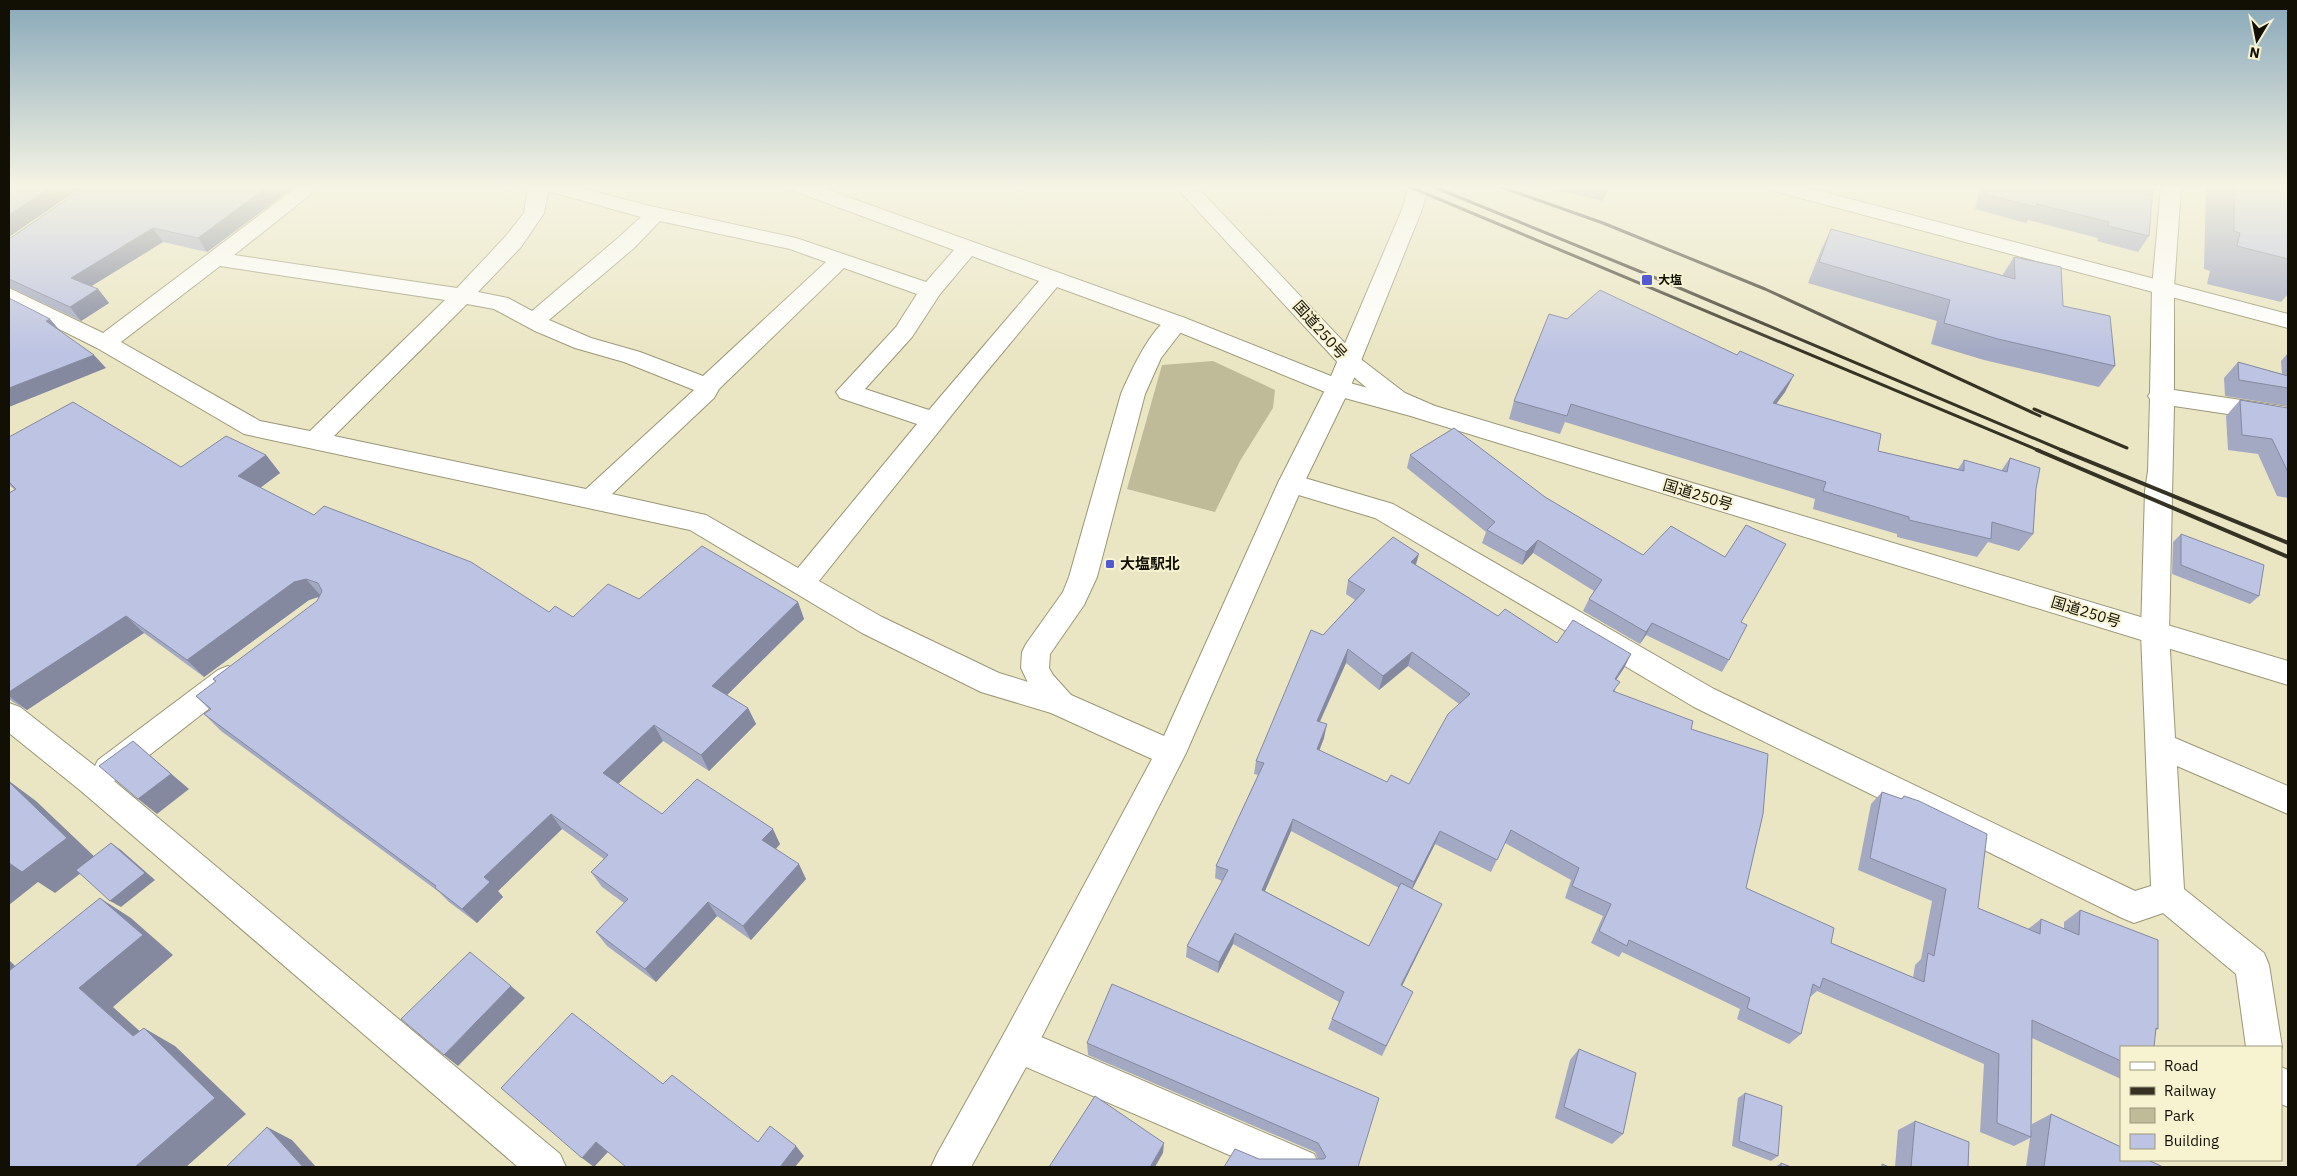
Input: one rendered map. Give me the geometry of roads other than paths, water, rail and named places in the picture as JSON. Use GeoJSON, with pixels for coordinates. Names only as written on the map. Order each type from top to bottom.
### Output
{"type":"FeatureCollection","features":[{"type":"Feature","properties":{"kind":"main road"},"geometry":{"type":"LineString","coordinates":[[105,343],[239,242]]}},
{"type":"Feature","properties":{"kind":"main road"},"geometry":{"type":"LineString","coordinates":[[315,441],[462,296],[513,242]]}},
{"type":"Feature","properties":{"kind":"main road"},"geometry":{"type":"LineString","coordinates":[[534,321],[627,242]]}},
{"type":"Feature","properties":{"kind":"main road"},"geometry":{"type":"LineString","coordinates":[[786,242],[930,291]]}},
{"type":"Feature","properties":{"kind":"main road"},"geometry":{"type":"LineString","coordinates":[[954,242],[1177,323],[1338,388],[1426,412]]}},
{"type":"Feature","properties":{"kind":"main road","name":"国道250号"},"geometry":{"type":"LineString","coordinates":[[1237,242],[1350,362],[1396,399],[1426,412],[2288,673]]}},
{"type":"Feature","properties":{"kind":"main road"},"geometry":{"type":"LineString","coordinates":[[950,1167],[1018,1045],[1171,752],[1291,483],[1350,362],[1397,242]]}},
{"type":"Feature","properties":{"kind":"main road"},"geometry":{"type":"LineString","coordinates":[[1989,242],[2288,321]]}},
{"type":"Feature","properties":{"kind":"main road"},"geometry":{"type":"LineString","coordinates":[[2167,242],[2163,288],[2160,396],[2161,471],[2158,491],[2155,633],[2168,896],[2252,965],[2264,1046]]}},
{"type":"Feature","properties":{"kind":"main road"},"geometry":{"type":"LineString","coordinates":[[934,421],[848,392],[905,332],[922,309],[930,291],[968,247]]}},
{"type":"Feature","properties":{"kind":"main road"},"geometry":{"type":"LineString","coordinates":[[217,259],[500,303],[583,343],[632,357],[707,386]]}},
{"type":"Feature","properties":{"kind":"main road"},"geometry":{"type":"LineString","coordinates":[[591,499],[706,392],[707,386],[840,260]]}},
{"type":"Feature","properties":{"kind":"main road"},"geometry":{"type":"LineString","coordinates":[[801,584],[1053,278]]}},
{"type":"Feature","properties":{"kind":"main road"},"geometry":{"type":"LineString","coordinates":[[9,295],[105,343],[253,428],[697,522],[872,625],[991,683],[1061,704],[1171,752]]}},
{"type":"Feature","properties":{"kind":"main road"},"geometry":{"type":"LineString","coordinates":[[1061,704],[1043,684],[1035,668],[1036,652],[1074,597],[1083,577],[1132,394],[1143,366],[1155,348],[1177,323]]}},
{"type":"Feature","properties":{"kind":"main road"},"geometry":{"type":"LineString","coordinates":[[2160,396],[2288,415]]}},
{"type":"Feature","properties":{"kind":"main road"},"geometry":{"type":"LineString","coordinates":[[1291,483],[1384,511],[1704,698],[2134,907],[2168,896]]}},
{"type":"Feature","properties":{"kind":"main road"},"geometry":{"type":"LineString","coordinates":[[92,782],[249,663]]}},
{"type":"Feature","properties":{"kind":"main road"},"geometry":{"type":"LineString","coordinates":[[9,716],[92,782],[547,1167]]}},
{"type":"Feature","properties":{"kind":"main road"},"geometry":{"type":"LineString","coordinates":[[2162,746],[2288,800]]}},
{"type":"Feature","properties":{"kind":"main road"},"geometry":{"type":"LineString","coordinates":[[1018,1045],[1301,1167]]}},
{"type":"Feature","properties":{"kind":"railway"},"geometry":{"type":"LineString","coordinates":[[1541,242],[2040,451]]}},
{"type":"Feature","properties":{"kind":"railway"},"geometry":{"type":"LineString","coordinates":[[1568,242],[2064,451]]}},
{"type":"Feature","properties":{"kind":"railway"},"geometry":{"type":"LineString","coordinates":[[1649,242],[1765,289],[2040,416]]}},
{"type":"Feature","properties":{"kind":"railway"},"geometry":{"type":"LineString","coordinates":[[2034,409],[2127,448]]}},
{"type":"Feature","properties":{"kind":"railway"},"geometry":{"type":"LineString","coordinates":[[2037,450],[2288,557]]}},
{"type":"Feature","properties":{"kind":"railway"},"geometry":{"type":"LineString","coordinates":[[2061,450],[2288,543]]}},
{"type":"Feature","properties":{"kind":"place","name":"大塩"},"geometry":{"type":"Point","coordinates":[1647,280]}},
{"type":"Feature","properties":{"kind":"place","name":"大塩駅北"},"geometry":{"type":"Point","coordinates":[1110,564]}}]}
